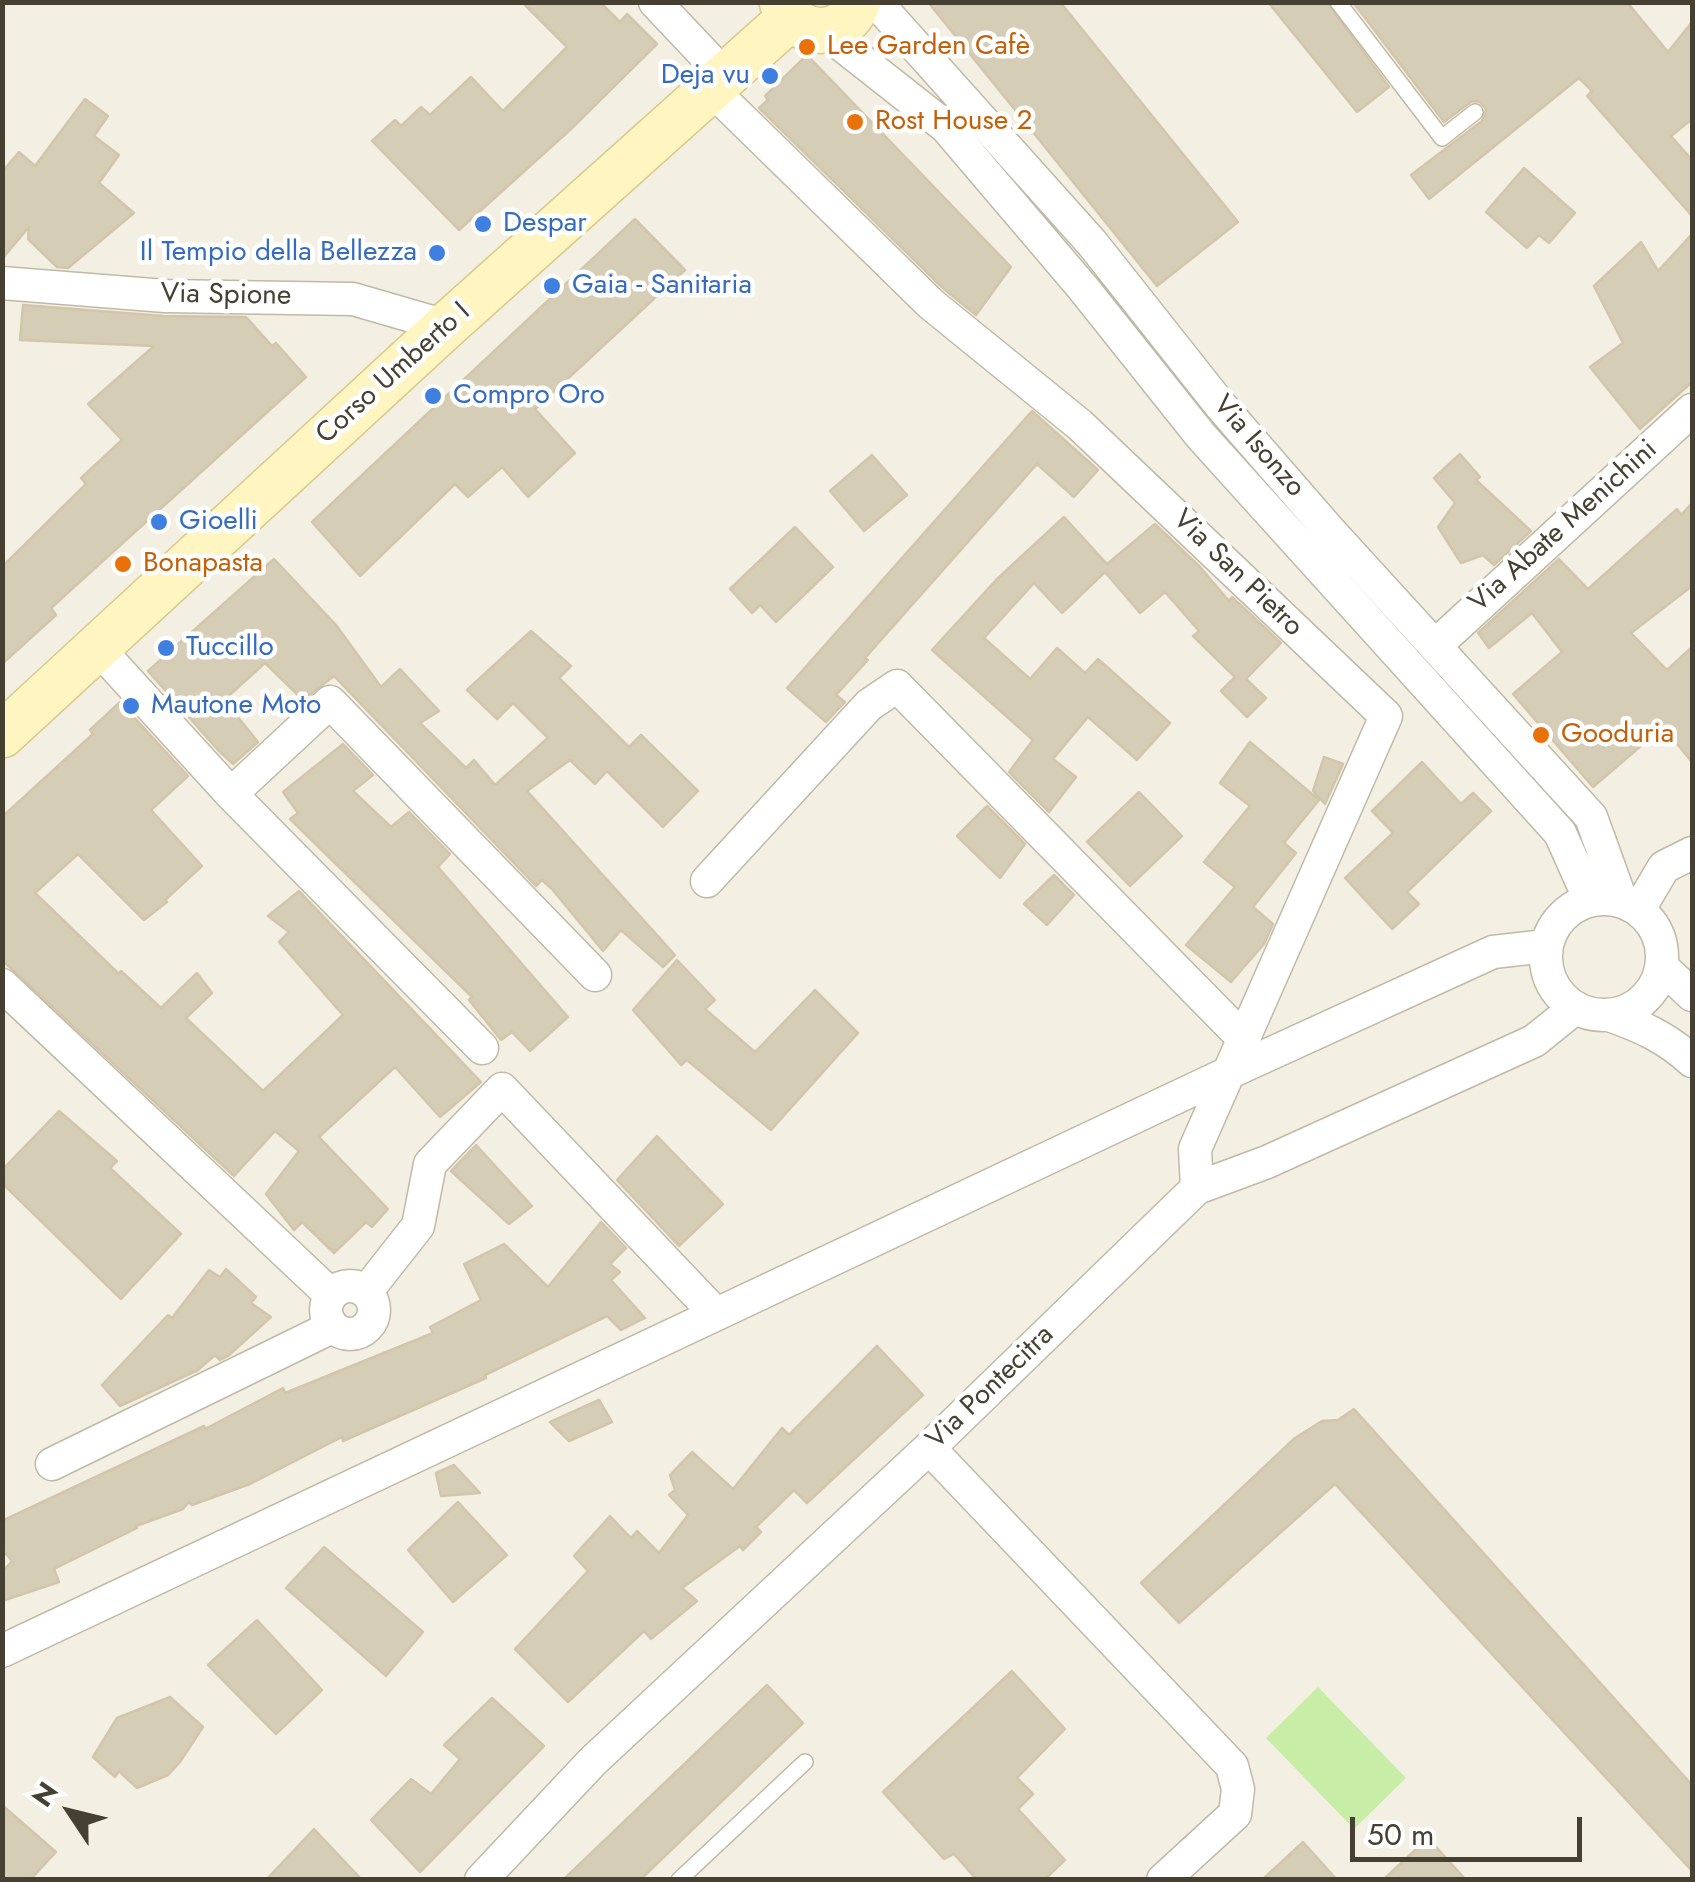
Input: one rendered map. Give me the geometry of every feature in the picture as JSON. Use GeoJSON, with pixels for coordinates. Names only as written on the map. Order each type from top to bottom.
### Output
{"type":"FeatureCollection","features":[{"type":"Feature","properties":{"kind":"street"},"geometry":{"type":"LineString","coordinates":[[656,2],[717,82]]}},
{"type":"Feature","properties":{"kind":"street","name":"Via Isonzo"},"geometry":{"type":"LineString","coordinates":[[876,2],[1092,243],[1221,406],[1328,529],[1591,816],[1616,903]]}},
{"type":"Feature","properties":{"kind":"street","name":"Corso Umberto I"},"geometry":{"type":"LineString","coordinates":[[2,735],[717,82],[814,14]]}},
{"type":"Feature","properties":{"kind":"street","name":"Via Isonzo"},"geometry":{"type":"LineString","coordinates":[[814,14],[946,127],[1083,288],[1201,436],[1560,833],[1616,903]]}},
{"type":"Feature","properties":{"kind":"street","name":"Via San Pietro"},"geometry":{"type":"LineString","coordinates":[[717,82],[931,304],[1080,425],[1386,716],[1226,1074],[1196,1149],[1197,1188]]}},
{"type":"Feature","properties":{"kind":"street","name":"Via Spione"},"geometry":{"type":"LineString","coordinates":[[2,283],[165,296],[353,299],[446,326]]}},
{"type":"Feature","properties":{"kind":"street","name":"Via Abate Menichini"},"geometry":{"type":"LineString","coordinates":[[1436,645],[1692,410]]}},
{"type":"Feature","properties":{"kind":"street"},"geometry":{"type":"LineString","coordinates":[[97,647],[231,794],[482,1048]]}},
{"type":"Feature","properties":{"kind":"street"},"geometry":{"type":"LineString","coordinates":[[708,881],[869,704],[897,686],[1242,1038]]}},
{"type":"Feature","properties":{"kind":"street"},"geometry":{"type":"LineString","coordinates":[[231,794],[330,702],[594,974]]}},
{"type":"Feature","properties":{"kind":"street"},"geometry":{"type":"LineString","coordinates":[[1616,903],[1656,930],[1662,947],[1662,967],[1642,1002],[1624,1012],[1588,1014],[1560,996],[1546,971],[1546,946],[1560,918],[1576,905],[1616,903],[1664,867],[1692,853]]}},
{"type":"Feature","properties":{"kind":"street"},"geometry":{"type":"LineString","coordinates":[[2,1651],[1493,952],[1546,946]]}},
{"type":"Feature","properties":{"kind":"street"},"geometry":{"type":"LineString","coordinates":[[1662,967],[1692,995]]}},
{"type":"Feature","properties":{"kind":"street"},"geometry":{"type":"LineString","coordinates":[[2,985],[332,1311],[354,1334],[367,1327],[374,1313],[371,1298],[352,1286],[332,1311],[52,1464]]}},
{"type":"Feature","properties":{"kind":"street","name":"Via Pontecitra"},"geometry":{"type":"LineString","coordinates":[[481,1880],[593,1761],[929,1448],[1197,1188],[1267,1162],[1534,1041],[1575,1008]]}},
{"type":"Feature","properties":{"kind":"street"},"geometry":{"type":"LineString","coordinates":[[1609,1015],[1644,1027],[1692,1061]]}},
{"type":"Feature","properties":{"kind":"street"},"geometry":{"type":"LineString","coordinates":[[366,1292],[418,1226],[430,1164],[502,1089],[716,1314]]}},
{"type":"Feature","properties":{"kind":"street"},"geometry":{"type":"LineString","coordinates":[[929,1448],[1232,1766],[1238,1789],[1235,1814],[1163,1880]]}},
{"type":"Feature","properties":{"kind":"lane"},"geometry":{"type":"LineString","coordinates":[[1338,2],[1442,138],[1475,112]]}},
{"type":"Feature","properties":{"kind":"lane"},"geometry":{"type":"LineString","coordinates":[[678,1880],[805,1762]]}},
{"type":"Feature","properties":{"kind":"green space"},"geometry":{"type":"Polygon","coordinates":[[[1318,1687],[1406,1778],[1354,1829],[1266,1738],[1318,1687]]]}},
{"type":"Feature","properties":{"kind":"building"},"geometry":{"type":"Polygon","coordinates":[[[522,2],[600,2],[620,22],[627,14],[657,44],[570,130],[459,230],[372,141],[395,120],[401,126],[421,107],[430,115],[471,77],[503,111],[567,47],[522,2]]]}},
{"type":"Feature","properties":{"kind":"building"},"geometry":{"type":"Polygon","coordinates":[[[928,2],[1060,2],[1238,222],[1157,286],[928,2]]]}},
{"type":"Feature","properties":{"kind":"building"},"geometry":{"type":"Polygon","coordinates":[[[1268,2],[1327,2],[1389,87],[1357,112],[1268,2]]]}},
{"type":"Feature","properties":{"kind":"building"},"geometry":{"type":"Polygon","coordinates":[[[1353,2],[1627,2],[1668,52],[1692,22],[1692,119],[1671,136],[1692,160],[1692,216],[1587,96],[1592,91],[1579,78],[1429,199],[1411,175],[1482,121],[1486,109],[1480,102],[1472,101],[1444,122],[1353,2]]]}},
{"type":"Feature","properties":{"kind":"building"},"geometry":{"type":"Polygon","coordinates":[[[807,55],[1011,267],[976,315],[944,289],[759,108],[768,100],[765,96],[807,55]]]}},
{"type":"Feature","properties":{"kind":"building"},"geometry":{"type":"Polygon","coordinates":[[[85,99],[108,116],[94,136],[119,155],[99,183],[134,213],[68,268],[57,267],[28,239],[29,227],[2,259],[2,172],[19,152],[35,166],[85,99]]]}},
{"type":"Feature","properties":{"kind":"building"},"geometry":{"type":"Polygon","coordinates":[[[1524,168],[1575,213],[1549,243],[1539,235],[1527,248],[1486,212],[1524,168]]]}},
{"type":"Feature","properties":{"kind":"building"},"geometry":{"type":"Polygon","coordinates":[[[635,219],[685,270],[535,409],[575,453],[528,497],[502,467],[468,497],[455,484],[360,576],[312,522],[635,219]]]}},
{"type":"Feature","properties":{"kind":"building"},"geometry":{"type":"Polygon","coordinates":[[[1692,234],[1692,382],[1640,429],[1590,367],[1623,343],[1594,286],[1641,242],[1658,271],[1692,234]]]}},
{"type":"Feature","properties":{"kind":"building"},"geometry":{"type":"Polygon","coordinates":[[[23,305],[164,316],[246,317],[306,377],[51,608],[56,615],[2,664],[2,567],[86,484],[81,478],[122,440],[88,404],[154,346],[20,340],[23,305]]]}},
{"type":"Feature","properties":{"kind":"building"},"geometry":{"type":"Polygon","coordinates":[[[1032,411],[1098,470],[1074,497],[1037,464],[865,658],[868,660],[836,695],[845,702],[826,722],[787,688],[1032,411]]]}},
{"type":"Feature","properties":{"kind":"building"},"geometry":{"type":"Polygon","coordinates":[[[1460,454],[1480,477],[1476,480],[1531,531],[1494,565],[1483,555],[1461,563],[1438,527],[1455,503],[1434,478],[1460,454]]]}},
{"type":"Feature","properties":{"kind":"building"},"geometry":{"type":"Polygon","coordinates":[[[872,455],[907,495],[864,531],[830,491],[872,455]]]}},
{"type":"Feature","properties":{"kind":"building"},"geometry":{"type":"Polygon","coordinates":[[[1692,503],[1692,586],[1631,633],[1667,670],[1692,647],[1692,762],[1663,727],[1593,787],[1513,694],[1562,652],[1532,613],[1489,648],[1478,633],[1559,559],[1588,589],[1677,509],[1681,515],[1692,503]]]}},
{"type":"Feature","properties":{"kind":"building"},"geometry":{"type":"Polygon","coordinates":[[[1064,517],[1107,564],[1155,524],[1229,601],[1232,597],[1281,643],[1246,679],[1266,698],[1247,717],[1221,691],[1235,677],[1193,636],[1199,631],[1165,592],[1140,613],[1105,572],[1062,613],[1034,583],[984,638],[1030,679],[1057,648],[1085,673],[1098,659],[1170,723],[1137,760],[1088,717],[1053,759],[1076,777],[1049,812],[1009,772],[1033,740],[932,650],[997,579],[1064,517]]]}},
{"type":"Feature","properties":{"kind":"building"},"geometry":{"type":"Polygon","coordinates":[[[795,527],[833,567],[776,622],[760,605],[752,613],[730,589],[795,527]]]}},
{"type":"Feature","properties":{"kind":"building"},"geometry":{"type":"Polygon","coordinates":[[[274,559],[336,625],[381,687],[400,669],[439,711],[420,723],[466,768],[474,760],[495,785],[548,738],[513,703],[497,719],[467,690],[531,631],[571,666],[559,678],[629,747],[641,735],[698,791],[663,827],[607,771],[595,784],[570,760],[527,791],[675,955],[663,967],[621,930],[603,951],[552,889],[542,880],[536,886],[334,676],[303,700],[265,663],[224,700],[258,742],[233,764],[218,750],[148,671],[274,559]]]}},
{"type":"Feature","properties":{"kind":"building"},"geometry":{"type":"Polygon","coordinates":[[[120,702],[188,776],[151,810],[202,866],[144,920],[78,854],[35,893],[119,974],[121,971],[161,1008],[197,973],[212,993],[186,1018],[263,1091],[343,1015],[279,942],[289,932],[268,916],[299,891],[481,1082],[440,1117],[395,1067],[319,1137],[388,1209],[372,1227],[366,1222],[334,1253],[302,1222],[294,1230],[266,1194],[299,1151],[275,1131],[234,1176],[2,960],[2,817],[93,734],[90,730],[120,702]]]}},
{"type":"Feature","properties":{"kind":"building"},"geometry":{"type":"Polygon","coordinates":[[[1250,742],[1319,800],[1284,843],[1296,853],[1253,907],[1273,924],[1264,944],[1231,982],[1186,945],[1235,887],[1204,862],[1250,806],[1220,783],[1250,742]]]}},
{"type":"Feature","properties":{"kind":"building"},"geometry":{"type":"Polygon","coordinates":[[[343,744],[373,775],[353,791],[391,827],[409,812],[450,854],[438,867],[568,1017],[530,1051],[512,1032],[501,1040],[469,1000],[472,997],[290,819],[298,813],[283,792],[343,744]]]}},
{"type":"Feature","properties":{"kind":"building"},"geometry":{"type":"Polygon","coordinates":[[[1324,757],[1343,764],[1325,804],[1313,791],[1324,757]]]}},
{"type":"Feature","properties":{"kind":"building"},"geometry":{"type":"Polygon","coordinates":[[[1422,762],[1461,804],[1473,793],[1491,811],[1407,892],[1419,904],[1392,929],[1345,878],[1393,833],[1372,811],[1422,762]]]}},
{"type":"Feature","properties":{"kind":"building"},"geometry":{"type":"Polygon","coordinates":[[[1139,792],[1182,836],[1130,886],[1087,842],[1139,792]]]}},
{"type":"Feature","properties":{"kind":"building"},"geometry":{"type":"Polygon","coordinates":[[[987,806],[1025,844],[1000,878],[957,836],[987,806]]]}},
{"type":"Feature","properties":{"kind":"building"},"geometry":{"type":"Polygon","coordinates":[[[1054,875],[1074,895],[1047,925],[1024,904],[1054,875]]]}},
{"type":"Feature","properties":{"kind":"building"},"geometry":{"type":"Polygon","coordinates":[[[677,960],[715,1000],[705,1009],[755,1052],[815,990],[858,1033],[771,1130],[687,1060],[681,1065],[633,1010],[677,960]]]}},
{"type":"Feature","properties":{"kind":"building"},"geometry":{"type":"Polygon","coordinates":[[[59,1111],[117,1161],[110,1168],[181,1234],[121,1299],[2,1183],[2,1170],[59,1111]]]}},
{"type":"Feature","properties":{"kind":"building"},"geometry":{"type":"Polygon","coordinates":[[[657,1136],[723,1204],[679,1246],[617,1180],[657,1136]]]}},
{"type":"Feature","properties":{"kind":"building"},"geometry":{"type":"Polygon","coordinates":[[[476,1145],[532,1206],[509,1224],[451,1171],[476,1145]]]}},
{"type":"Feature","properties":{"kind":"building"},"geometry":{"type":"Polygon","coordinates":[[[601,1222],[626,1248],[610,1264],[620,1272],[611,1280],[645,1318],[621,1330],[607,1316],[485,1375],[486,1378],[343,1441],[342,1437],[250,1484],[192,1505],[189,1502],[183,1509],[136,1526],[54,1569],[59,1582],[2,1601],[2,1572],[12,1561],[2,1549],[2,1521],[204,1426],[205,1429],[283,1388],[285,1393],[433,1333],[430,1327],[481,1300],[464,1264],[504,1244],[548,1287],[601,1222]]]}},
{"type":"Feature","properties":{"kind":"building"},"geometry":{"type":"Polygon","coordinates":[[[226,1269],[256,1297],[251,1303],[271,1317],[228,1356],[220,1360],[215,1355],[198,1370],[120,1406],[102,1385],[168,1315],[172,1318],[209,1270],[220,1277],[226,1269]]]}},
{"type":"Feature","properties":{"kind":"building"},"geometry":{"type":"Polygon","coordinates":[[[877,1346],[923,1395],[807,1503],[794,1490],[756,1527],[761,1532],[743,1550],[740,1546],[682,1588],[697,1601],[651,1639],[644,1631],[568,1702],[515,1649],[588,1571],[574,1556],[610,1516],[631,1538],[637,1531],[659,1553],[688,1515],[669,1495],[675,1490],[670,1475],[692,1452],[733,1489],[782,1428],[789,1435],[877,1346]]]}},
{"type":"Feature","properties":{"kind":"building"},"geometry":{"type":"Polygon","coordinates":[[[599,1400],[612,1422],[569,1441],[550,1422],[599,1400]]]}},
{"type":"Feature","properties":{"kind":"building"},"geometry":{"type":"Polygon","coordinates":[[[1354,1409],[1692,1785],[1692,1871],[1335,1484],[1179,1623],[1141,1583],[1295,1438],[1322,1421],[1338,1420],[1354,1409]]]}},
{"type":"Feature","properties":{"kind":"building"},"geometry":{"type":"Polygon","coordinates":[[[454,1465],[480,1493],[441,1496],[436,1473],[454,1465]]]}},
{"type":"Feature","properties":{"kind":"building"},"geometry":{"type":"Polygon","coordinates":[[[458,1502],[507,1555],[453,1602],[408,1550],[458,1502]]]}},
{"type":"Feature","properties":{"kind":"building"},"geometry":{"type":"Polygon","coordinates":[[[324,1547],[423,1632],[386,1676],[286,1588],[324,1547]]]}},
{"type":"Feature","properties":{"kind":"building"},"geometry":{"type":"Polygon","coordinates":[[[257,1620],[322,1690],[276,1734],[208,1665],[257,1620]]]}},
{"type":"Feature","properties":{"kind":"building"},"geometry":{"type":"Polygon","coordinates":[[[1012,1671],[1065,1729],[1017,1778],[1033,1794],[1018,1809],[1065,1860],[1044,1880],[977,1880],[954,1854],[944,1859],[883,1792],[1012,1671]]]}},
{"type":"Feature","properties":{"kind":"building"},"geometry":{"type":"Polygon","coordinates":[[[767,1685],[803,1723],[640,1880],[563,1880],[767,1685]]]}},
{"type":"Feature","properties":{"kind":"building"},"geometry":{"type":"Polygon","coordinates":[[[170,1697],[203,1727],[168,1775],[137,1788],[119,1771],[115,1777],[93,1757],[117,1718],[170,1697]]]}},
{"type":"Feature","properties":{"kind":"building"},"geometry":{"type":"Polygon","coordinates":[[[492,1698],[544,1746],[420,1872],[371,1820],[411,1779],[431,1794],[460,1759],[444,1745],[492,1698]]]}},
{"type":"Feature","properties":{"kind":"building"},"geometry":{"type":"Polygon","coordinates":[[[2,1805],[56,1852],[30,1880],[2,1880],[2,1805]]]}},
{"type":"Feature","properties":{"kind":"building"},"geometry":{"type":"Polygon","coordinates":[[[314,1829],[362,1880],[266,1880],[314,1829]]]}},
{"type":"Feature","properties":{"kind":"building"},"geometry":{"type":"Polygon","coordinates":[[[1428,1838],[1466,1880],[1383,1880],[1428,1838]]]}},
{"type":"Feature","properties":{"kind":"building"},"geometry":{"type":"Polygon","coordinates":[[[1303,1842],[1337,1880],[1262,1880],[1303,1842]]]}},
{"type":"Feature","properties":{"kind":"place","name":"Lee Garden Cafè"},"geometry":{"type":"Point","coordinates":[807,47]}},
{"type":"Feature","properties":{"kind":"place","name":"Deja vu"},"geometry":{"type":"Point","coordinates":[770,76]}},
{"type":"Feature","properties":{"kind":"place","name":"Rost House 2"},"geometry":{"type":"Point","coordinates":[855,122]}},
{"type":"Feature","properties":{"kind":"place","name":"Despar"},"geometry":{"type":"Point","coordinates":[483,224]}},
{"type":"Feature","properties":{"kind":"place","name":"Il Tempio della Bellezza"},"geometry":{"type":"Point","coordinates":[437,253]}},
{"type":"Feature","properties":{"kind":"place","name":"Gaia - Sanitaria"},"geometry":{"type":"Point","coordinates":[552,286]}},
{"type":"Feature","properties":{"kind":"place","name":"Compro Oro"},"geometry":{"type":"Point","coordinates":[433,396]}},
{"type":"Feature","properties":{"kind":"place","name":"Gioelli"},"geometry":{"type":"Point","coordinates":[159,522]}},
{"type":"Feature","properties":{"kind":"place","name":"Bonapasta"},"geometry":{"type":"Point","coordinates":[123,564]}},
{"type":"Feature","properties":{"kind":"place","name":"Tuccillo"},"geometry":{"type":"Point","coordinates":[166,648]}},
{"type":"Feature","properties":{"kind":"place","name":"Mautone Moto"},"geometry":{"type":"Point","coordinates":[131,706]}},
{"type":"Feature","properties":{"kind":"place","name":"Gooduria"},"geometry":{"type":"Point","coordinates":[1541,735]}}]}
